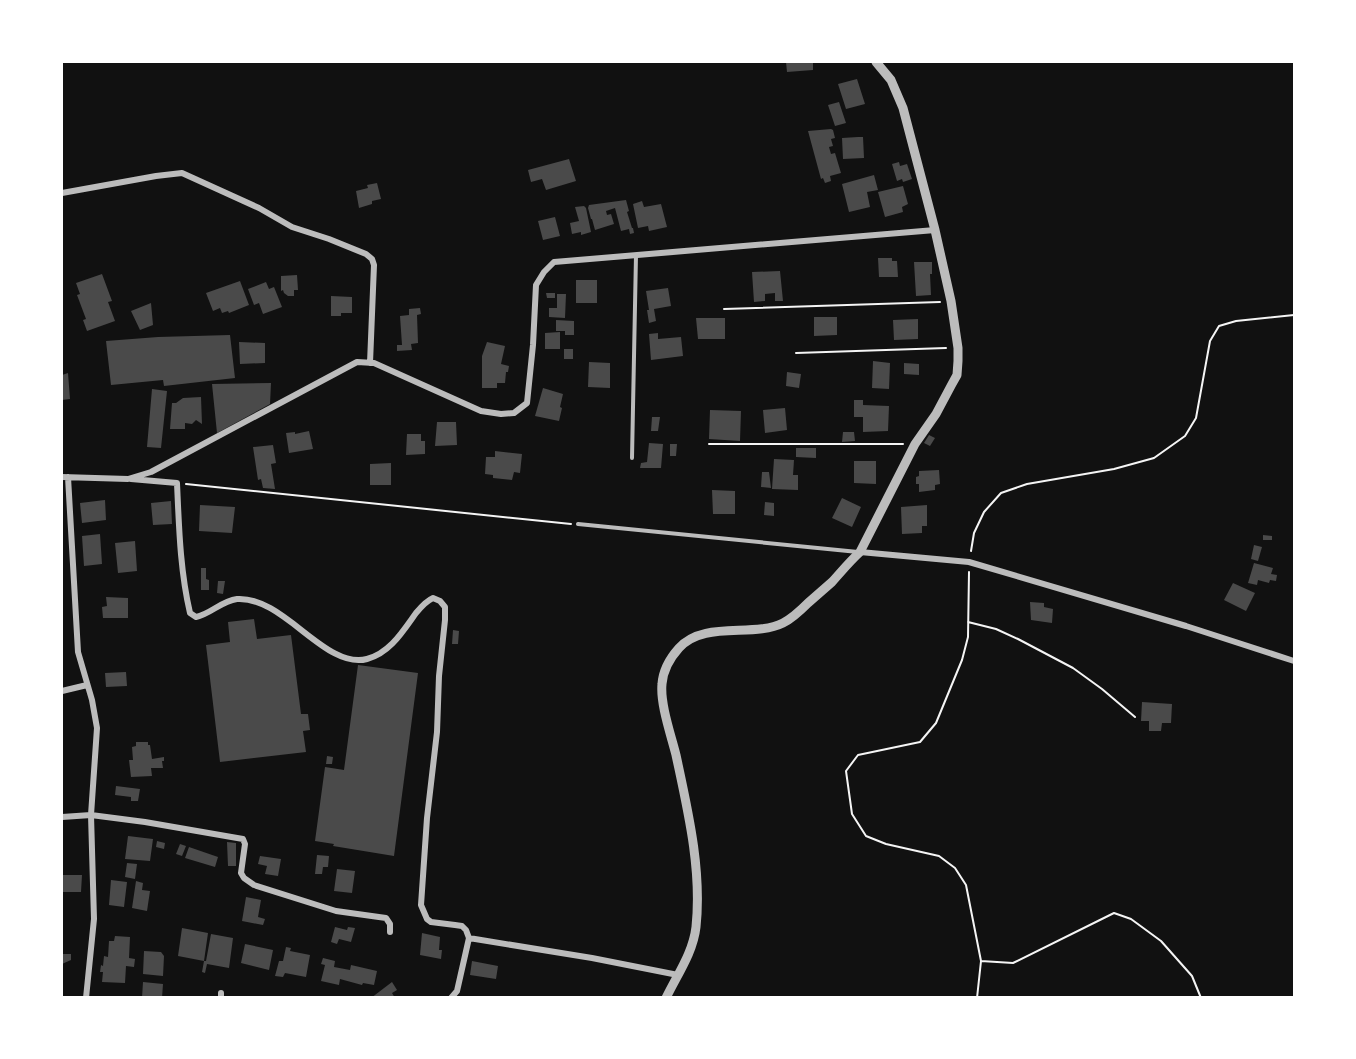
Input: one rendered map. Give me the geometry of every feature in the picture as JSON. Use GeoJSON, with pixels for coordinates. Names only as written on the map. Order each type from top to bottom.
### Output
{"type":"FeatureCollection","features":[{"type":"Feature","properties":{"kind":"street"},"geometry":{"type":"LineString","coordinates":[[666,998],[694,939],[697,912],[695,857],[687,804],[662,700],[663,672],[670,659],[689,639],[702,634],[776,626],[795,615],[831,582],[860,552],[915,444],[936,414],[957,375],[958,348],[951,301],[935,230],[903,108],[891,80],[876,62]]}},
{"type":"Feature","properties":{"kind":"street"},"geometry":{"type":"LineString","coordinates":[[62,194],[182,173],[259,208],[291,227],[366,254],[374,265],[370,363]]}},
{"type":"Feature","properties":{"kind":"street"},"geometry":{"type":"LineString","coordinates":[[128,479],[152,472],[357,362],[374,363],[481,411],[514,413],[527,403],[536,285],[554,262],[935,230]]}},
{"type":"Feature","properties":{"kind":"street"},"geometry":{"type":"LineString","coordinates":[[86,998],[93,919],[91,815],[97,728],[78,652],[64,477],[177,483],[184,585],[190,613],[193,616],[201,616],[223,603],[237,599],[251,601],[273,609],[320,644],[351,660],[366,659],[392,644],[429,600],[433,598],[440,601],[445,607],[437,732],[427,818],[421,905],[427,919],[431,922],[462,926],[469,938],[457,991],[451,998]]}},
{"type":"Feature","properties":{"kind":"street"},"geometry":{"type":"LineString","coordinates":[[860,552],[969,562],[1186,626],[1294,661]]}},
{"type":"Feature","properties":{"kind":"street"},"geometry":{"type":"LineString","coordinates":[[62,692],[87,685]]}},
{"type":"Feature","properties":{"kind":"street"},"geometry":{"type":"LineString","coordinates":[[62,817],[91,815],[243,839],[245,844],[241,873],[244,879],[254,885],[336,911],[386,918],[390,924],[390,932]]}},
{"type":"Feature","properties":{"kind":"street"},"geometry":{"type":"LineString","coordinates":[[469,938],[678,975]]}},
{"type":"Feature","properties":{"kind":"lane"},"geometry":{"type":"LineString","coordinates":[[632,458],[636,255]]}},
{"type":"Feature","properties":{"kind":"lane"},"geometry":{"type":"LineString","coordinates":[[578,524],[860,552]]}},
{"type":"Feature","properties":{"kind":"path"},"geometry":{"type":"LineString","coordinates":[[724,309],[951,301]]}},
{"type":"Feature","properties":{"kind":"path"},"geometry":{"type":"LineString","coordinates":[[977,998],[981,961],[966,885],[955,868],[939,856],[886,844],[866,836],[852,814],[846,771],[858,755],[920,742],[936,723],[962,660],[968,637],[969,562],[974,533],[984,512],[1001,494],[1027,484],[1114,469],[1154,458],[1185,436],[1196,418],[1210,341],[1219,326],[1236,321],[1294,315]]}},
{"type":"Feature","properties":{"kind":"path"},"geometry":{"type":"LineString","coordinates":[[796,353],[958,348]]}},
{"type":"Feature","properties":{"kind":"path"},"geometry":{"type":"LineString","coordinates":[[709,444],[915,444]]}},
{"type":"Feature","properties":{"kind":"path"},"geometry":{"type":"LineString","coordinates":[[177,483],[578,524]]}},
{"type":"Feature","properties":{"kind":"path"},"geometry":{"type":"LineString","coordinates":[[968,622],[996,629],[1073,668],[1102,688],[1135,717]]}},
{"type":"Feature","properties":{"kind":"path"},"geometry":{"type":"LineString","coordinates":[[981,961],[1013,963],[1114,913],[1131,919],[1161,941],[1192,976],[1200,998]]}},
{"type":"Feature","properties":{"kind":"building"},"geometry":{"type":"Polygon","coordinates":[[[786,62],[813,62],[813,70],[787,72],[786,62]]]}},
{"type":"Feature","properties":{"kind":"building"},"geometry":{"type":"Polygon","coordinates":[[[857,79],[865,104],[846,109],[838,84],[857,79]]]}},
{"type":"Feature","properties":{"kind":"building"},"geometry":{"type":"Polygon","coordinates":[[[839,102],[846,123],[835,126],[828,105],[839,102]]]}},
{"type":"Feature","properties":{"kind":"building"},"geometry":{"type":"Polygon","coordinates":[[[831,129],[835,138],[831,139],[833,146],[829,147],[831,154],[835,153],[841,173],[830,176],[831,181],[825,183],[823,178],[821,179],[808,131],[831,129]]]}},
{"type":"Feature","properties":{"kind":"building"},"geometry":{"type":"Polygon","coordinates":[[[863,137],[864,158],[843,159],[842,138],[863,137]]]}},
{"type":"Feature","properties":{"kind":"building"},"geometry":{"type":"Polygon","coordinates":[[[569,159],[576,181],[546,190],[542,179],[531,182],[528,170],[569,159]]]}},
{"type":"Feature","properties":{"kind":"building"},"geometry":{"type":"Polygon","coordinates":[[[899,162],[900,166],[907,164],[912,179],[897,181],[892,164],[899,162]]]}},
{"type":"Feature","properties":{"kind":"building"},"geometry":{"type":"Polygon","coordinates":[[[874,175],[878,190],[867,192],[870,207],[849,212],[842,184],[874,175]]]}},
{"type":"Feature","properties":{"kind":"building"},"geometry":{"type":"Polygon","coordinates":[[[377,183],[381,199],[359,208],[356,191],[377,183]]]}},
{"type":"Feature","properties":{"kind":"building"},"geometry":{"type":"Polygon","coordinates":[[[903,186],[908,204],[902,207],[903,212],[885,217],[878,192],[903,186]]]}},
{"type":"Feature","properties":{"kind":"building"},"geometry":{"type":"Polygon","coordinates":[[[626,200],[629,211],[627,212],[634,233],[630,234],[629,229],[621,231],[615,208],[606,211],[607,215],[611,214],[614,224],[595,230],[589,205],[626,200]]]}},
{"type":"Feature","properties":{"kind":"building"},"geometry":{"type":"Polygon","coordinates":[[[642,201],[644,207],[661,204],[667,227],[649,231],[648,226],[638,228],[633,204],[642,201]]]}},
{"type":"Feature","properties":{"kind":"building"},"geometry":{"type":"Polygon","coordinates":[[[584,206],[591,232],[581,235],[581,232],[572,234],[570,223],[579,221],[575,207],[584,206]]]}},
{"type":"Feature","properties":{"kind":"building"},"geometry":{"type":"Polygon","coordinates":[[[555,217],[560,236],[543,240],[538,221],[555,217]]]}},
{"type":"Feature","properties":{"kind":"building"},"geometry":{"type":"Polygon","coordinates":[[[878,258],[892,258],[892,261],[897,261],[898,277],[879,277],[878,258]]]}},
{"type":"Feature","properties":{"kind":"building"},"geometry":{"type":"Polygon","coordinates":[[[914,262],[932,262],[931,295],[916,296],[914,262]]]}},
{"type":"Feature","properties":{"kind":"building"},"geometry":{"type":"Polygon","coordinates":[[[780,271],[783,301],[775,301],[775,293],[765,294],[765,301],[754,302],[752,272],[780,271]]]}},
{"type":"Feature","properties":{"kind":"building"},"geometry":{"type":"Polygon","coordinates":[[[102,274],[112,301],[108,302],[115,321],[87,331],[76,283],[102,274]]]}},
{"type":"Feature","properties":{"kind":"building"},"geometry":{"type":"Polygon","coordinates":[[[297,275],[298,290],[294,290],[294,296],[288,296],[283,290],[281,291],[281,276],[297,275]]]}},
{"type":"Feature","properties":{"kind":"building"},"geometry":{"type":"Polygon","coordinates":[[[576,280],[597,280],[597,303],[576,303],[576,280]]]}},
{"type":"Feature","properties":{"kind":"building"},"geometry":{"type":"Polygon","coordinates":[[[240,281],[249,305],[229,313],[228,311],[222,313],[220,308],[213,311],[206,293],[240,281]]]}},
{"type":"Feature","properties":{"kind":"building"},"geometry":{"type":"Polygon","coordinates":[[[266,282],[269,289],[274,287],[282,307],[263,314],[259,303],[254,305],[248,289],[266,282]]]}},
{"type":"Feature","properties":{"kind":"building"},"geometry":{"type":"Polygon","coordinates":[[[668,288],[671,306],[654,309],[656,321],[649,323],[646,291],[668,288]]]}},
{"type":"Feature","properties":{"kind":"building"},"geometry":{"type":"Polygon","coordinates":[[[546,293],[555,293],[555,298],[547,298],[546,293]]]}},
{"type":"Feature","properties":{"kind":"building"},"geometry":{"type":"Polygon","coordinates":[[[557,294],[566,294],[565,318],[549,317],[549,308],[557,308],[557,294]]]}},
{"type":"Feature","properties":{"kind":"building"},"geometry":{"type":"Polygon","coordinates":[[[331,296],[352,297],[352,313],[331,316],[331,296]]]}},
{"type":"Feature","properties":{"kind":"building"},"geometry":{"type":"Polygon","coordinates":[[[151,303],[153,325],[140,330],[131,311],[151,303]]]}},
{"type":"Feature","properties":{"kind":"building"},"geometry":{"type":"Polygon","coordinates":[[[420,308],[421,314],[417,315],[418,343],[411,344],[412,350],[397,351],[397,345],[402,345],[400,316],[409,315],[409,309],[420,308]]]}},
{"type":"Feature","properties":{"kind":"building"},"geometry":{"type":"Polygon","coordinates":[[[814,317],[837,317],[837,335],[814,336],[814,317]]]}},
{"type":"Feature","properties":{"kind":"building"},"geometry":{"type":"Polygon","coordinates":[[[696,318],[725,318],[725,339],[698,339],[696,318]]]}},
{"type":"Feature","properties":{"kind":"building"},"geometry":{"type":"Polygon","coordinates":[[[918,319],[918,339],[894,340],[893,320],[918,319]]]}},
{"type":"Feature","properties":{"kind":"building"},"geometry":{"type":"Polygon","coordinates":[[[556,320],[574,321],[574,335],[565,335],[565,331],[556,331],[556,320]]]}},
{"type":"Feature","properties":{"kind":"building"},"geometry":{"type":"Polygon","coordinates":[[[560,332],[560,349],[545,349],[545,333],[560,332]]]}},
{"type":"Feature","properties":{"kind":"building"},"geometry":{"type":"Polygon","coordinates":[[[658,333],[658,339],[681,337],[683,356],[651,360],[649,334],[658,333]]]}},
{"type":"Feature","properties":{"kind":"building"},"geometry":{"type":"Polygon","coordinates":[[[230,335],[235,378],[164,386],[163,380],[111,385],[106,341],[230,335]]]}},
{"type":"Feature","properties":{"kind":"building"},"geometry":{"type":"Polygon","coordinates":[[[239,342],[265,343],[265,363],[240,364],[239,342]]]}},
{"type":"Feature","properties":{"kind":"building"},"geometry":{"type":"Polygon","coordinates":[[[487,342],[505,346],[501,364],[509,366],[508,372],[506,372],[505,383],[497,383],[497,388],[482,388],[482,356],[487,342]]]}},
{"type":"Feature","properties":{"kind":"building"},"geometry":{"type":"Polygon","coordinates":[[[564,349],[573,349],[573,359],[564,359],[564,349]]]}},
{"type":"Feature","properties":{"kind":"building"},"geometry":{"type":"Polygon","coordinates":[[[873,361],[890,363],[889,389],[872,388],[873,361]]]}},
{"type":"Feature","properties":{"kind":"building"},"geometry":{"type":"Polygon","coordinates":[[[589,362],[610,363],[610,388],[588,387],[589,362]]]}},
{"type":"Feature","properties":{"kind":"building"},"geometry":{"type":"Polygon","coordinates":[[[904,363],[919,364],[919,375],[904,374],[904,363]]]}},
{"type":"Feature","properties":{"kind":"building"},"geometry":{"type":"Polygon","coordinates":[[[787,372],[801,374],[799,388],[786,386],[787,372]]]}},
{"type":"Feature","properties":{"kind":"building"},"geometry":{"type":"Polygon","coordinates":[[[68,373],[70,399],[62,400],[62,375],[68,373]]]}},
{"type":"Feature","properties":{"kind":"building"},"geometry":{"type":"Polygon","coordinates":[[[271,383],[270,404],[217,433],[212,384],[271,383]]]}},
{"type":"Feature","properties":{"kind":"building"},"geometry":{"type":"Polygon","coordinates":[[[543,388],[563,394],[559,421],[535,416],[543,388]]]}},
{"type":"Feature","properties":{"kind":"building"},"geometry":{"type":"Polygon","coordinates":[[[152,389],[167,391],[161,448],[147,447],[152,389]]]}},
{"type":"Feature","properties":{"kind":"building"},"geometry":{"type":"Polygon","coordinates":[[[201,397],[202,424],[196,420],[192,424],[185,423],[185,429],[170,429],[172,403],[183,398],[201,397]]]}},
{"type":"Feature","properties":{"kind":"building"},"geometry":{"type":"Polygon","coordinates":[[[854,400],[863,400],[863,405],[889,406],[888,431],[863,432],[863,417],[854,417],[854,400]]]}},
{"type":"Feature","properties":{"kind":"building"},"geometry":{"type":"Polygon","coordinates":[[[785,408],[787,430],[765,433],[763,410],[785,408]]]}},
{"type":"Feature","properties":{"kind":"building"},"geometry":{"type":"Polygon","coordinates":[[[710,410],[741,411],[740,441],[709,439],[710,410]]]}},
{"type":"Feature","properties":{"kind":"building"},"geometry":{"type":"Polygon","coordinates":[[[652,417],[660,417],[658,431],[651,431],[652,417]]]}},
{"type":"Feature","properties":{"kind":"building"},"geometry":{"type":"Polygon","coordinates":[[[437,422],[456,422],[457,445],[435,446],[437,422]]]}},
{"type":"Feature","properties":{"kind":"building"},"geometry":{"type":"Polygon","coordinates":[[[309,431],[313,449],[289,453],[286,433],[309,431]]]}},
{"type":"Feature","properties":{"kind":"building"},"geometry":{"type":"Polygon","coordinates":[[[843,432],[854,432],[855,441],[842,442],[843,432]]]}},
{"type":"Feature","properties":{"kind":"building"},"geometry":{"type":"Polygon","coordinates":[[[407,434],[421,434],[421,441],[425,441],[425,454],[406,455],[407,434]]]}},
{"type":"Feature","properties":{"kind":"building"},"geometry":{"type":"Polygon","coordinates":[[[929,435],[935,438],[930,446],[924,443],[929,435]]]}},
{"type":"Feature","properties":{"kind":"building"},"geometry":{"type":"Polygon","coordinates":[[[649,443],[663,444],[661,468],[640,468],[641,463],[647,462],[649,443]]]}},
{"type":"Feature","properties":{"kind":"building"},"geometry":{"type":"Polygon","coordinates":[[[670,444],[677,444],[676,456],[670,456],[670,444]]]}},
{"type":"Feature","properties":{"kind":"building"},"geometry":{"type":"Polygon","coordinates":[[[273,445],[276,463],[271,464],[275,489],[263,488],[261,479],[258,480],[253,447],[273,445]]]}},
{"type":"Feature","properties":{"kind":"building"},"geometry":{"type":"Polygon","coordinates":[[[796,448],[816,448],[816,458],[796,457],[796,448]]]}},
{"type":"Feature","properties":{"kind":"building"},"geometry":{"type":"Polygon","coordinates":[[[495,451],[522,454],[520,473],[514,472],[512,480],[493,478],[493,475],[485,474],[486,457],[495,457],[495,451]]]}},
{"type":"Feature","properties":{"kind":"building"},"geometry":{"type":"Polygon","coordinates":[[[774,459],[794,460],[793,475],[798,475],[798,490],[772,489],[774,459]]]}},
{"type":"Feature","properties":{"kind":"building"},"geometry":{"type":"Polygon","coordinates":[[[854,461],[876,461],[876,484],[854,483],[854,461]]]}},
{"type":"Feature","properties":{"kind":"building"},"geometry":{"type":"Polygon","coordinates":[[[391,463],[391,485],[370,485],[370,464],[391,463]]]}},
{"type":"Feature","properties":{"kind":"building"},"geometry":{"type":"Polygon","coordinates":[[[939,470],[940,484],[935,485],[935,490],[919,492],[916,477],[919,476],[919,471],[939,470]]]}},
{"type":"Feature","properties":{"kind":"building"},"geometry":{"type":"Polygon","coordinates":[[[762,472],[769,472],[771,488],[761,487],[762,472]]]}},
{"type":"Feature","properties":{"kind":"building"},"geometry":{"type":"Polygon","coordinates":[[[712,490],[735,491],[735,514],[713,514],[712,490]]]}},
{"type":"Feature","properties":{"kind":"building"},"geometry":{"type":"Polygon","coordinates":[[[842,498],[861,507],[852,527],[832,518],[842,498]]]}},
{"type":"Feature","properties":{"kind":"building"},"geometry":{"type":"Polygon","coordinates":[[[105,500],[106,520],[82,523],[80,503],[105,500]]]}},
{"type":"Feature","properties":{"kind":"building"},"geometry":{"type":"Polygon","coordinates":[[[171,501],[172,524],[153,525],[151,503],[171,501]]]}},
{"type":"Feature","properties":{"kind":"building"},"geometry":{"type":"Polygon","coordinates":[[[765,502],[774,503],[774,516],[764,515],[765,502]]]}},
{"type":"Feature","properties":{"kind":"building"},"geometry":{"type":"Polygon","coordinates":[[[200,505],[235,507],[232,533],[199,531],[200,505]]]}},
{"type":"Feature","properties":{"kind":"building"},"geometry":{"type":"Polygon","coordinates":[[[927,505],[927,526],[922,526],[922,533],[902,534],[901,507],[927,505]]]}},
{"type":"Feature","properties":{"kind":"building"},"geometry":{"type":"Polygon","coordinates":[[[100,534],[102,564],[84,566],[82,536],[100,534]]]}},
{"type":"Feature","properties":{"kind":"building"},"geometry":{"type":"Polygon","coordinates":[[[1263,535],[1272,536],[1272,540],[1263,540],[1263,535]]]}},
{"type":"Feature","properties":{"kind":"building"},"geometry":{"type":"Polygon","coordinates":[[[135,541],[137,571],[118,573],[115,543],[135,541]]]}},
{"type":"Feature","properties":{"kind":"building"},"geometry":{"type":"Polygon","coordinates":[[[1254,545],[1262,547],[1258,561],[1251,559],[1254,545]]]}},
{"type":"Feature","properties":{"kind":"building"},"geometry":{"type":"Polygon","coordinates":[[[1254,563],[1273,568],[1271,574],[1277,575],[1276,581],[1270,580],[1269,583],[1258,580],[1257,585],[1248,583],[1254,563]]]}},
{"type":"Feature","properties":{"kind":"building"},"geometry":{"type":"Polygon","coordinates":[[[201,568],[206,568],[209,590],[201,590],[201,568]]]}},
{"type":"Feature","properties":{"kind":"building"},"geometry":{"type":"Polygon","coordinates":[[[218,581],[225,581],[223,594],[217,593],[218,581]]]}},
{"type":"Feature","properties":{"kind":"building"},"geometry":{"type":"Polygon","coordinates":[[[1233,583],[1255,593],[1246,611],[1224,600],[1233,583]]]}},
{"type":"Feature","properties":{"kind":"building"},"geometry":{"type":"Polygon","coordinates":[[[106,597],[128,598],[128,618],[103,618],[102,607],[107,606],[106,597]]]}},
{"type":"Feature","properties":{"kind":"building"},"geometry":{"type":"Polygon","coordinates":[[[1030,602],[1044,603],[1044,607],[1053,609],[1052,623],[1031,620],[1030,602]]]}},
{"type":"Feature","properties":{"kind":"building"},"geometry":{"type":"Polygon","coordinates":[[[254,619],[257,639],[291,635],[301,714],[308,714],[310,730],[303,731],[306,752],[220,762],[206,645],[230,642],[228,622],[254,619]]]}},
{"type":"Feature","properties":{"kind":"building"},"geometry":{"type":"Polygon","coordinates":[[[453,630],[459,631],[458,644],[452,644],[453,630]]]}},
{"type":"Feature","properties":{"kind":"building"},"geometry":{"type":"Polygon","coordinates":[[[358,665],[418,673],[394,856],[315,841],[325,767],[344,770],[358,665]]]}},
{"type":"Feature","properties":{"kind":"building"},"geometry":{"type":"Polygon","coordinates":[[[126,672],[127,686],[106,687],[105,673],[126,672]]]}},
{"type":"Feature","properties":{"kind":"building"},"geometry":{"type":"Polygon","coordinates":[[[1142,702],[1172,704],[1171,723],[1162,723],[1161,731],[1149,731],[1149,721],[1141,721],[1142,702]]]}},
{"type":"Feature","properties":{"kind":"building"},"geometry":{"type":"Polygon","coordinates":[[[136,742],[148,742],[152,759],[164,757],[163,768],[151,768],[152,776],[131,777],[129,760],[133,760],[132,747],[136,746],[136,742]]]}},
{"type":"Feature","properties":{"kind":"building"},"geometry":{"type":"Polygon","coordinates":[[[327,756],[333,757],[332,764],[326,764],[327,756]]]}},
{"type":"Feature","properties":{"kind":"building"},"geometry":{"type":"Polygon","coordinates":[[[116,786],[140,789],[138,801],[131,801],[131,797],[115,795],[116,786]]]}},
{"type":"Feature","properties":{"kind":"building"},"geometry":{"type":"Polygon","coordinates":[[[128,836],[153,839],[150,861],[125,859],[128,836]]]}},
{"type":"Feature","properties":{"kind":"building"},"geometry":{"type":"Polygon","coordinates":[[[157,841],[165,843],[164,849],[156,847],[157,841]]]}},
{"type":"Feature","properties":{"kind":"building"},"geometry":{"type":"Polygon","coordinates":[[[227,842],[236,843],[236,866],[228,866],[227,842]]]}},
{"type":"Feature","properties":{"kind":"building"},"geometry":{"type":"Polygon","coordinates":[[[180,844],[186,846],[182,856],[176,854],[180,844]]]}},
{"type":"Feature","properties":{"kind":"building"},"geometry":{"type":"Polygon","coordinates":[[[189,847],[218,857],[215,867],[185,858],[189,847]]]}},
{"type":"Feature","properties":{"kind":"building"},"geometry":{"type":"Polygon","coordinates":[[[317,855],[329,856],[328,867],[323,867],[322,874],[315,874],[317,855]]]}},
{"type":"Feature","properties":{"kind":"building"},"geometry":{"type":"Polygon","coordinates":[[[260,856],[281,859],[278,876],[265,874],[267,866],[258,864],[260,856]]]}},
{"type":"Feature","properties":{"kind":"building"},"geometry":{"type":"Polygon","coordinates":[[[127,863],[137,864],[135,879],[125,877],[127,863]]]}},
{"type":"Feature","properties":{"kind":"building"},"geometry":{"type":"Polygon","coordinates":[[[337,869],[355,871],[352,893],[334,891],[337,869]]]}},
{"type":"Feature","properties":{"kind":"building"},"geometry":{"type":"Polygon","coordinates":[[[62,875],[82,875],[81,892],[62,892],[62,875]]]}},
{"type":"Feature","properties":{"kind":"building"},"geometry":{"type":"Polygon","coordinates":[[[111,880],[127,882],[124,907],[109,905],[111,880]]]}},
{"type":"Feature","properties":{"kind":"building"},"geometry":{"type":"Polygon","coordinates":[[[136,881],[143,883],[142,890],[150,891],[147,911],[132,908],[136,881]]]}},
{"type":"Feature","properties":{"kind":"building"},"geometry":{"type":"Polygon","coordinates":[[[246,897],[261,900],[258,917],[265,919],[263,925],[242,921],[246,897]]]}},
{"type":"Feature","properties":{"kind":"building"},"geometry":{"type":"Polygon","coordinates":[[[335,927],[347,930],[348,927],[355,928],[351,942],[339,939],[337,944],[331,942],[335,927]]]}},
{"type":"Feature","properties":{"kind":"building"},"geometry":{"type":"Polygon","coordinates":[[[182,928],[208,933],[204,961],[178,956],[182,928]]]}},
{"type":"Feature","properties":{"kind":"building"},"geometry":{"type":"Polygon","coordinates":[[[422,933],[440,937],[441,959],[420,955],[422,933]]]}},
{"type":"Feature","properties":{"kind":"building"},"geometry":{"type":"Polygon","coordinates":[[[211,934],[233,938],[229,968],[207,964],[205,973],[202,972],[211,934]]]}},
{"type":"Feature","properties":{"kind":"building"},"geometry":{"type":"Polygon","coordinates":[[[115,936],[130,937],[129,958],[135,959],[134,967],[126,966],[125,983],[102,982],[101,965],[103,966],[104,956],[108,957],[109,941],[114,941],[115,936]]]}},
{"type":"Feature","properties":{"kind":"building"},"geometry":{"type":"Polygon","coordinates":[[[245,944],[273,950],[269,970],[241,963],[245,944]]]}},
{"type":"Feature","properties":{"kind":"building"},"geometry":{"type":"Polygon","coordinates":[[[286,947],[291,948],[290,951],[310,955],[306,977],[285,973],[283,977],[275,976],[279,961],[283,961],[286,947]]]}},
{"type":"Feature","properties":{"kind":"building"},"geometry":{"type":"Polygon","coordinates":[[[144,951],[161,952],[164,956],[163,976],[143,974],[144,951]]]}},
{"type":"Feature","properties":{"kind":"building"},"geometry":{"type":"Polygon","coordinates":[[[62,954],[71,954],[71,960],[62,964],[62,954]]]}},
{"type":"Feature","properties":{"kind":"building"},"geometry":{"type":"Polygon","coordinates":[[[323,958],[335,961],[334,967],[350,970],[351,965],[377,971],[374,985],[363,983],[362,985],[340,979],[339,985],[321,981],[325,965],[321,964],[323,958]]]}},
{"type":"Feature","properties":{"kind":"building"},"geometry":{"type":"Polygon","coordinates":[[[472,961],[498,966],[496,979],[470,975],[472,961]]]}},
{"type":"Feature","properties":{"kind":"building"},"geometry":{"type":"Polygon","coordinates":[[[143,982],[163,984],[162,998],[142,998],[143,982]]]}},
{"type":"Feature","properties":{"kind":"building"},"geometry":{"type":"Polygon","coordinates":[[[392,982],[397,990],[392,993],[395,998],[371,998],[392,982]]]}}]}
